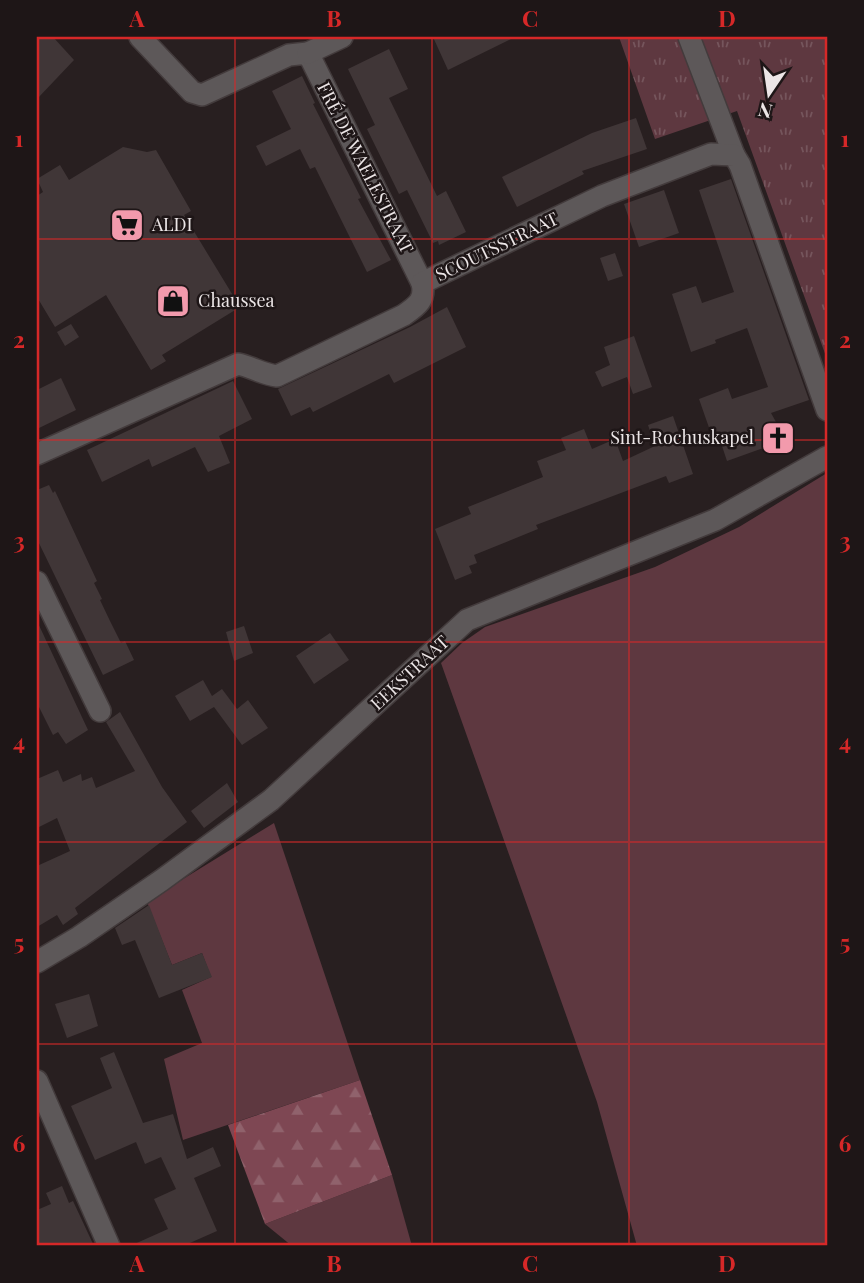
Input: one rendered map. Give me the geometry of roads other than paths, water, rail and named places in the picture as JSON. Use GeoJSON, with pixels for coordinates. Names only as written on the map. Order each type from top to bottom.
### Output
{"type":"FeatureCollection","features":[{"type":"Feature","properties":{"kind":"street"},"geometry":{"type":"LineString","coordinates":[[140,37],[192,92],[202,95],[289,55],[309,53],[342,37]]}},
{"type":"Feature","properties":{"kind":"street"},"geometry":{"type":"LineString","coordinates":[[689,37],[742,172],[827,410]]}},
{"type":"Feature","properties":{"kind":"street","name":"FRÉ DE WAELESTRAAT"},"geometry":{"type":"LineString","coordinates":[[309,53],[422,283]]}},
{"type":"Feature","properties":{"kind":"street","name":"SCOUTSSTRAAT"},"geometry":{"type":"LineString","coordinates":[[37,454],[238,364],[261,374],[277,376],[404,315],[419,304],[424,293],[422,283],[601,196],[711,153],[734,155]]}},
{"type":"Feature","properties":{"kind":"street","name":"EEKSTRAAT"},"geometry":{"type":"LineString","coordinates":[[37,962],[79,937],[162,880],[271,800],[467,620],[715,520],[827,457]]}},
{"type":"Feature","properties":{"kind":"street"},"geometry":{"type":"LineString","coordinates":[[37,582],[100,711]]}},
{"type":"Feature","properties":{"kind":"street"},"geometry":{"type":"LineString","coordinates":[[37,1081],[109,1246]]}},
{"type":"Feature","properties":{"kind":"place","name":"ALDI"},"geometry":{"type":"Point","coordinates":[127,225]}},
{"type":"Feature","properties":{"kind":"place","name":"Chaussea"},"geometry":{"type":"Point","coordinates":[173,301]}},
{"type":"Feature","properties":{"kind":"place","name":"Sint-Rochuskapel"},"geometry":{"type":"Point","coordinates":[778,438]}}]}
